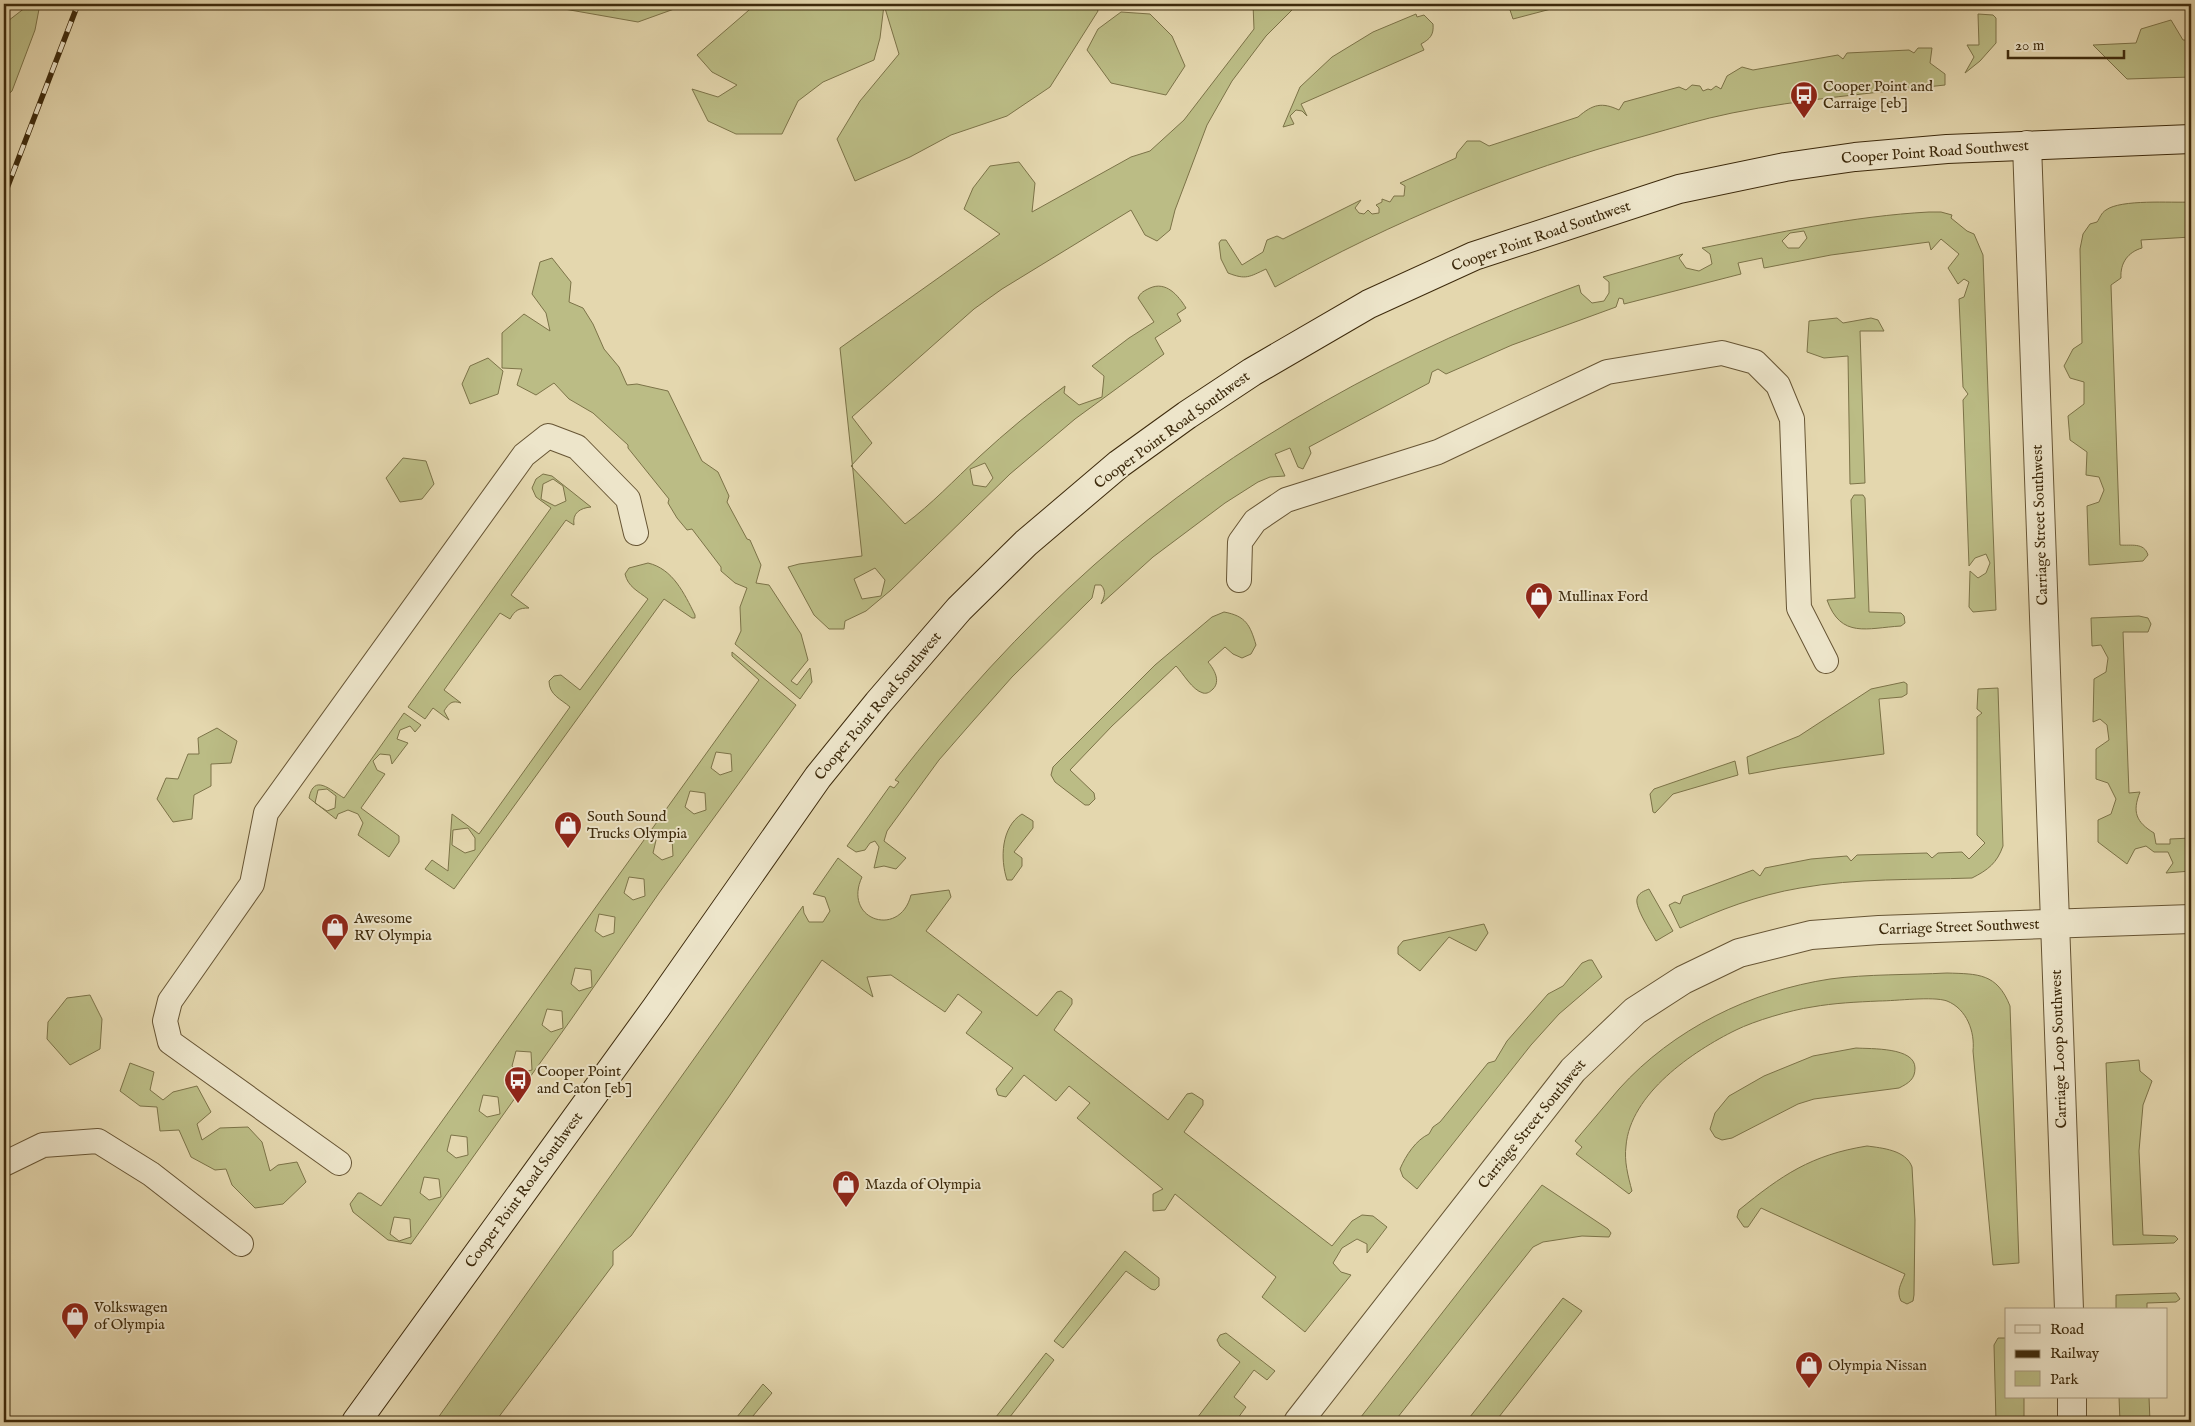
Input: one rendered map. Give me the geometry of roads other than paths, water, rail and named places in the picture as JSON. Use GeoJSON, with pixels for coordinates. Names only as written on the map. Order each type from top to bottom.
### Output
{"type":"FeatureCollection","features":[{"type":"Feature","properties":{"kind":"main road","name":"Cooper Point Road Southwest"},"geometry":{"type":"LineString","coordinates":[[356,1422],[656,1008],[818,777],[878,703],[960,609],[1026,543],[1118,464],[1195,410],[1310,337],[1369,304],[1474,256],[1679,189],[1785,166],[1864,156],[1947,149],[2191,139]]}},
{"type":"Feature","properties":{"kind":"main road","name":"Carriage Street Southwest"},"geometry":{"type":"LineString","coordinates":[[1298,1422],[1573,1070],[1635,1011],[1683,980],[1739,953],[1811,935],[2055,924],[2027,145]]}},
{"type":"Feature","properties":{"kind":"main road"},"geometry":{"type":"LineString","coordinates":[[2055,924],[2191,919]]}},
{"type":"Feature","properties":{"kind":"main road","name":"Carriage Loop Southwest"},"geometry":{"type":"LineString","coordinates":[[2055,924],[2069,1308]]}},
{"type":"Feature","properties":{"kind":"main road"},"geometry":{"type":"LineString","coordinates":[[2072,1398],[2072,1422]]}},
{"type":"Feature","properties":{"kind":"lane"},"geometry":{"type":"LineString","coordinates":[[1239,580],[1240,542],[1255,521],[1286,500],[1438,452],[1607,372],[1722,353],[1755,362],[1778,385],[1792,419],[1799,608],[1826,661]]}},
{"type":"Feature","properties":{"kind":"lane"},"geometry":{"type":"LineString","coordinates":[[339,1163],[170,1042],[165,1021],[170,1001],[252,884],[266,812],[524,455],[548,436],[577,447],[628,499],[636,533]]}},
{"type":"Feature","properties":{"kind":"lane"},"geometry":{"type":"LineString","coordinates":[[4,1164],[42,1145],[98,1141],[150,1174],[241,1244]]}},
{"type":"Feature","properties":{"kind":"railway"},"geometry":{"type":"LineString","coordinates":[[4,196],[78,4]]}},
{"type":"Feature","properties":{"kind":"place","name":"Cooper Point and Carraige [eb]"},"geometry":{"type":"Point","coordinates":[1804,119]}},
{"type":"Feature","properties":{"kind":"place","name":"Mullinax Ford"},"geometry":{"type":"Point","coordinates":[1539,620]}},
{"type":"Feature","properties":{"kind":"place","name":"South Sound Trucks Olympia"},"geometry":{"type":"Point","coordinates":[568,849]}},
{"type":"Feature","properties":{"kind":"place","name":"Awesome RV Olympia"},"geometry":{"type":"Point","coordinates":[335,951]}},
{"type":"Feature","properties":{"kind":"place","name":"Cooper Point and Caton [eb]"},"geometry":{"type":"Point","coordinates":[518,1104]}},
{"type":"Feature","properties":{"kind":"place","name":"Mazda of Olympia"},"geometry":{"type":"Point","coordinates":[846,1208]}},
{"type":"Feature","properties":{"kind":"place","name":"Volkswagen of Olympia"},"geometry":{"type":"Point","coordinates":[75,1340]}},
{"type":"Feature","properties":{"kind":"place","name":"Olympia Nissan"},"geometry":{"type":"Point","coordinates":[1809,1389]}}]}
